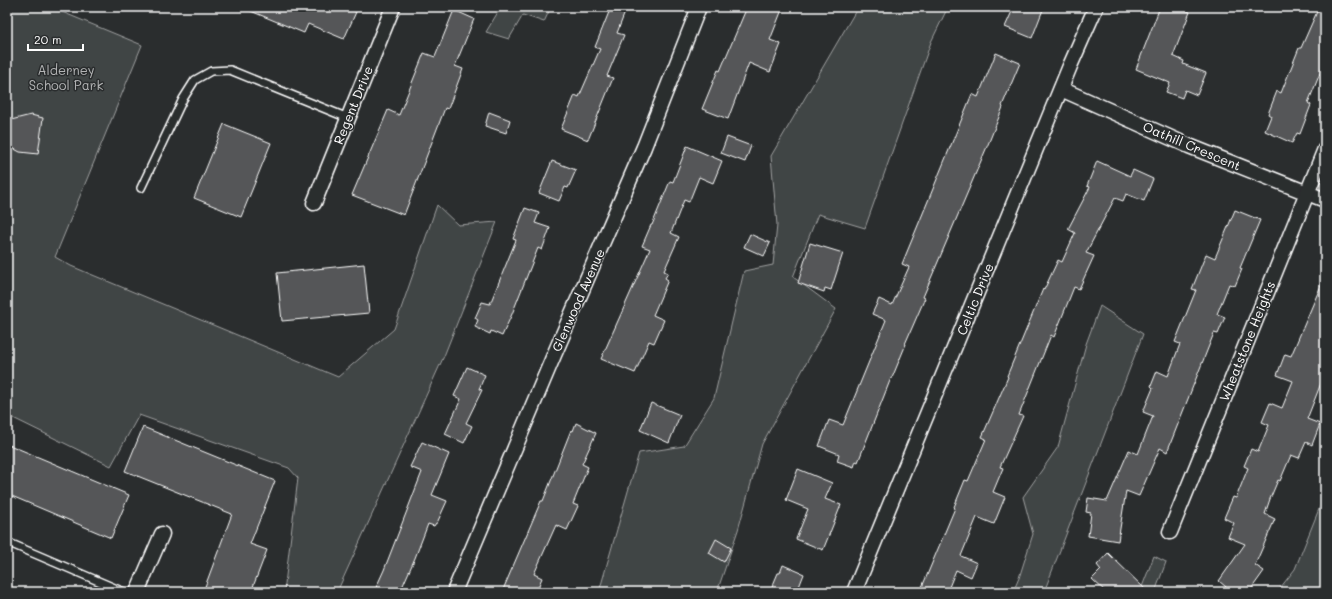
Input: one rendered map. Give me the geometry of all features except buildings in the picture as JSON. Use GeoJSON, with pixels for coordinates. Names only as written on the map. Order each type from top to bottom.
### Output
{"type":"FeatureCollection","features":[{"type":"Feature","properties":{"kind":"street","name":"Regent Drive"},"geometry":{"type":"LineString","coordinates":[[314,203],[393,7]]}},
{"type":"Feature","properties":{"kind":"street","name":"Glenwood Avenue"},"geometry":{"type":"LineString","coordinates":[[454,592],[644,147],[699,7]]}},
{"type":"Feature","properties":{"kind":"street","name":"Celtic Drive"},"geometry":{"type":"LineString","coordinates":[[854,592],[1070,66],[1096,7]]}},
{"type":"Feature","properties":{"kind":"street","name":"Oathill Crescent"},"geometry":{"type":"LineString","coordinates":[[1061,89],[1188,146],[1325,200]]}},
{"type":"Feature","properties":{"kind":"street","name":"Wheatstone Heights"},"geometry":{"type":"LineString","coordinates":[[1170,532],[1325,149]]}},
{"type":"Feature","properties":{"kind":"street"},"geometry":{"type":"LineString","coordinates":[[137,592],[162,534]]}},
{"type":"Feature","properties":{"kind":"lane"},"geometry":{"type":"LineString","coordinates":[[141,188],[183,99],[195,80],[211,71],[230,70],[348,118]]}},
{"type":"Feature","properties":{"kind":"lane"},"geometry":{"type":"LineString","coordinates":[[7,542],[124,592]]}},
{"type":"Feature","properties":{"kind":"green space","name":"Alderney School Park"},"geometry":{"type":"Polygon","coordinates":[[[7,7],[50,7],[142,45],[55,257],[71,266],[338,377],[394,329],[437,205],[458,225],[497,222],[444,356],[337,592],[284,592],[298,478],[289,468],[139,415],[111,466],[7,415],[7,7]]]}},
{"type":"Feature","properties":{"kind":"green space"},"geometry":{"type":"Polygon","coordinates":[[[501,7],[551,7],[544,22],[523,15],[509,39],[486,32],[501,7]]]}},
{"type":"Feature","properties":{"kind":"green space"},"geometry":{"type":"Polygon","coordinates":[[[858,7],[948,7],[931,42],[865,228],[818,214],[793,277],[836,309],[762,444],[738,530],[717,592],[599,592],[639,453],[684,446],[714,398],[744,271],[773,265],[777,225],[771,156],[858,7]]]}},
{"type":"Feature","properties":{"kind":"green space"},"geometry":{"type":"Polygon","coordinates":[[[1100,306],[1143,334],[1044,592],[1013,592],[1033,534],[1023,497],[1058,447],[1086,344],[1100,306]]]}},
{"type":"Feature","properties":{"kind":"green space"},"geometry":{"type":"Polygon","coordinates":[[[1325,494],[1325,592],[1277,592],[1295,569],[1325,494]]]}},
{"type":"Feature","properties":{"kind":"green space"},"geometry":{"type":"Polygon","coordinates":[[[1154,556],[1166,562],[1155,592],[1140,592],[1154,556]]]}}]}
